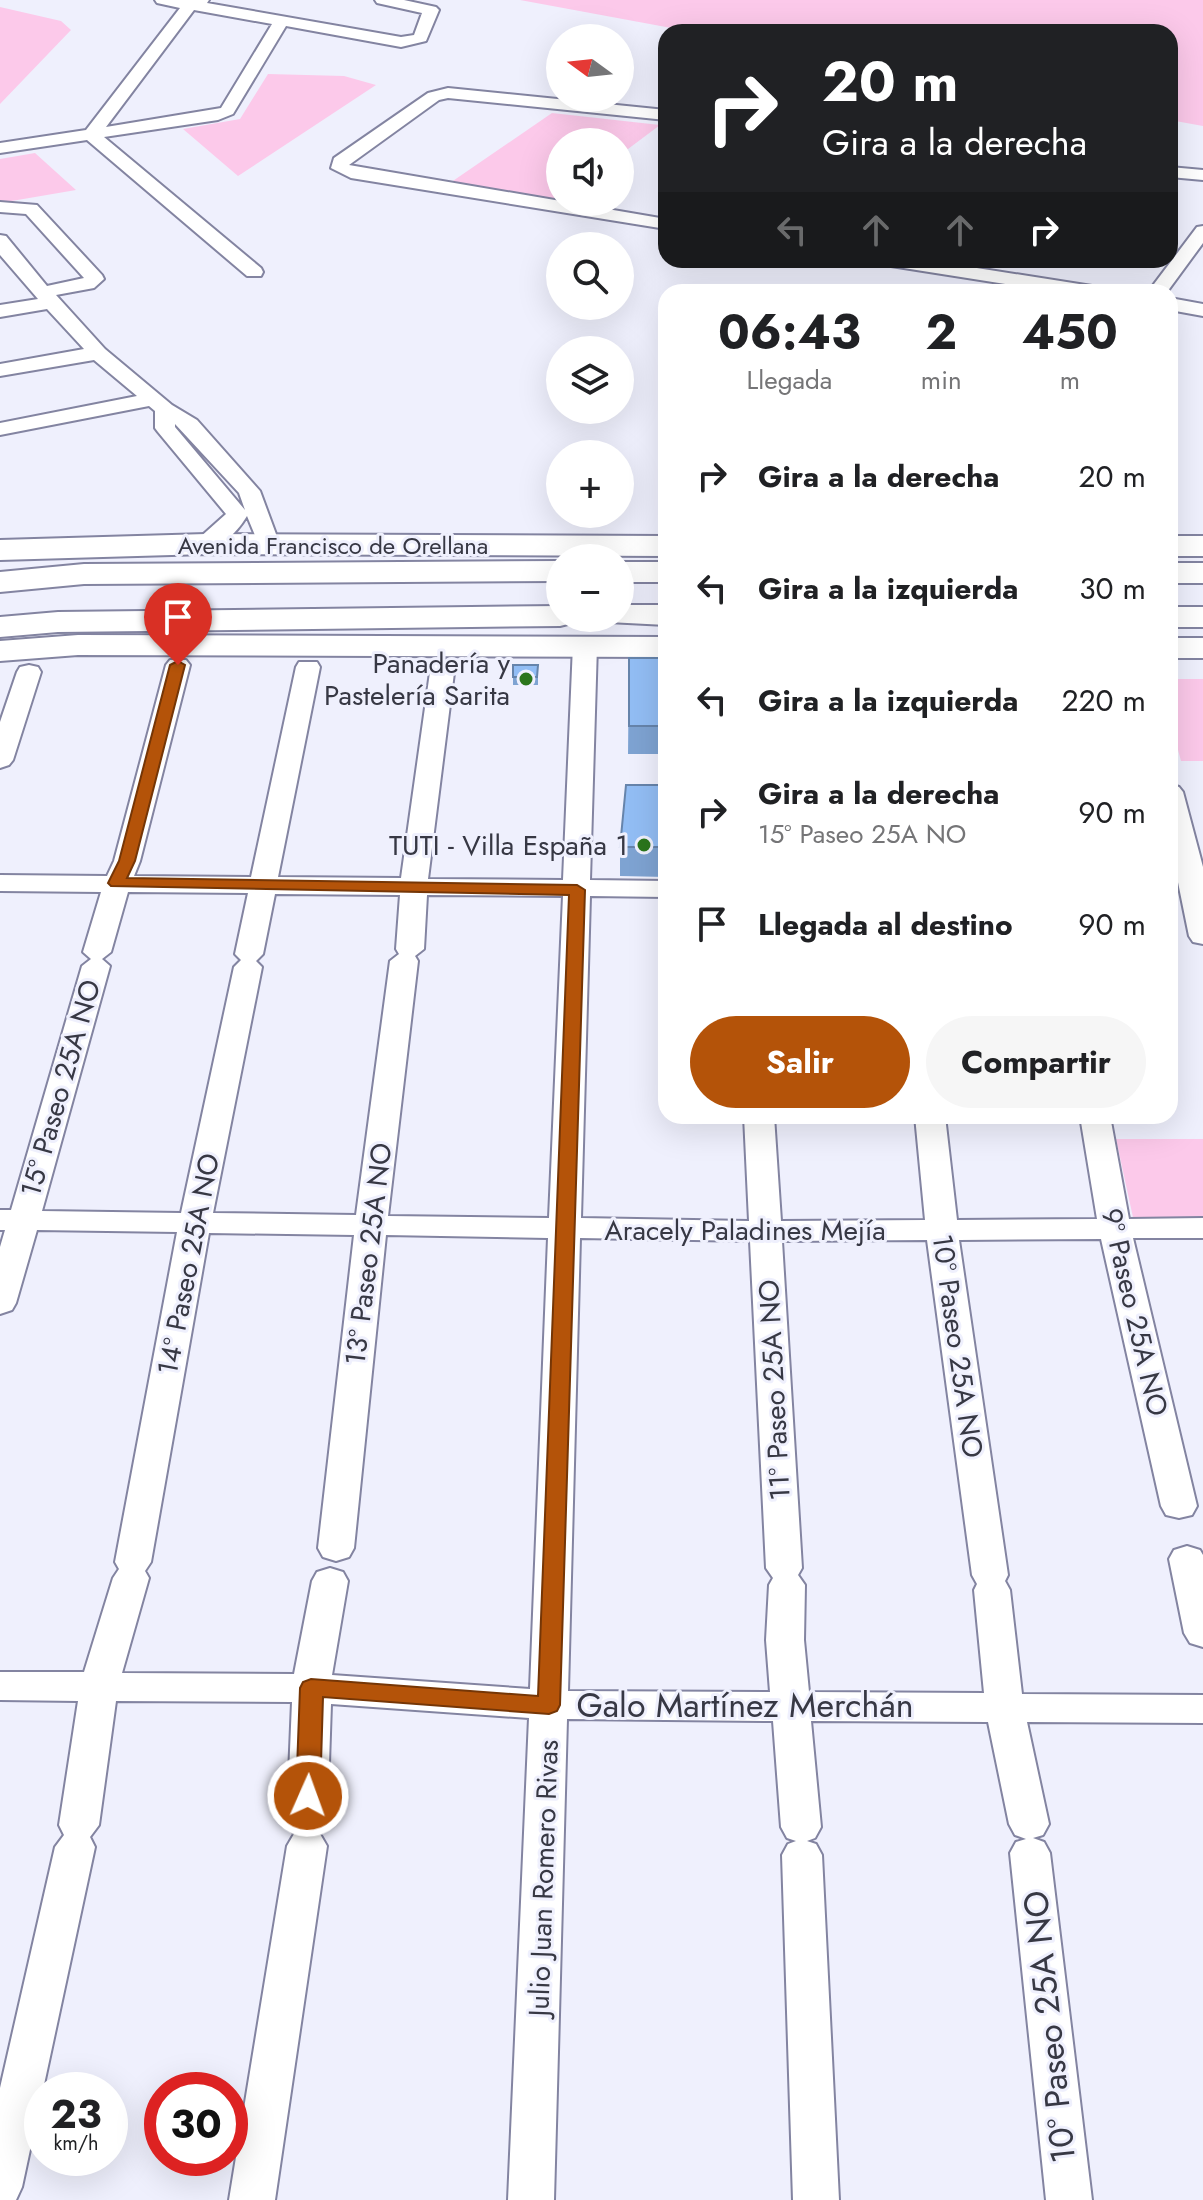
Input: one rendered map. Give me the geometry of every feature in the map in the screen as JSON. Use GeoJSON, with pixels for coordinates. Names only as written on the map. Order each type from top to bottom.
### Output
{"type":"FeatureCollection","features":[{"type":"Feature","properties":{"kind":"main road","name":"Avenida Francisco de Orellana"},"geometry":{"type":"LineString","coordinates":[[0,550],[206,544],[658,546]]}},
{"type":"Feature","properties":{"kind":"main road"},"geometry":{"type":"LineString","coordinates":[[1178,546],[1203,546]]}},
{"type":"Feature","properties":{"kind":"main road","name":"Avenida Francisco de Orellana"},"geometry":{"type":"LineString","coordinates":[[0,582],[84,574],[546,571]]}},
{"type":"Feature","properties":{"kind":"main road"},"geometry":{"type":"LineString","coordinates":[[634,572],[658,572]]}},
{"type":"Feature","properties":{"kind":"main road"},"geometry":{"type":"LineString","coordinates":[[1178,573],[1203,573]]}},
{"type":"Feature","properties":{"kind":"main road"},"geometry":{"type":"LineString","coordinates":[[634,615],[658,615]]}},
{"type":"Feature","properties":{"kind":"main road"},"geometry":{"type":"LineString","coordinates":[[0,627],[58,622],[546,616]]}},
{"type":"Feature","properties":{"kind":"main road"},"geometry":{"type":"LineString","coordinates":[[1178,617],[1203,617]]}},
{"type":"Feature","properties":{"kind":"main road"},"geometry":{"type":"LineString","coordinates":[[0,651],[78,645],[658,647]]}},
{"type":"Feature","properties":{"kind":"main road"},"geometry":{"type":"LineString","coordinates":[[1178,648],[1203,648]]}},
{"type":"Feature","properties":{"kind":"street"},"geometry":{"type":"LineString","coordinates":[[162,0],[196,3],[281,22],[401,42],[421,38],[431,10],[382,0]]}},
{"type":"Feature","properties":{"kind":"street"},"geometry":{"type":"LineString","coordinates":[[91,135],[196,3]]}},
{"type":"Feature","properties":{"kind":"street"},"geometry":{"type":"LineString","coordinates":[[0,148],[208,118],[227,111],[281,22]]}},
{"type":"Feature","properties":{"kind":"street"},"geometry":{"type":"LineString","coordinates":[[658,114],[448,93],[434,96],[340,162],[340,168],[351,173],[658,223]]}},
{"type":"Feature","properties":{"kind":"street"},"geometry":{"type":"LineString","coordinates":[[91,135],[254,272]]}},
{"type":"Feature","properties":{"kind":"street"},"geometry":{"type":"LineString","coordinates":[[1178,173],[1203,175]]}},
{"type":"Feature","properties":{"kind":"street"},"geometry":{"type":"LineString","coordinates":[[0,207],[31,209],[95,279],[0,311]]}},
{"type":"Feature","properties":{"kind":"street"},"geometry":{"type":"LineString","coordinates":[[1178,264],[1203,231]]}},
{"type":"Feature","properties":{"kind":"street"},"geometry":{"type":"LineString","coordinates":[[3,251],[98,353],[160,404],[165,428],[248,513],[269,545]]}},
{"type":"Feature","properties":{"kind":"street"},"geometry":{"type":"LineString","coordinates":[[941,268],[1042,284]]}},
{"type":"Feature","properties":{"kind":"street"},"geometry":{"type":"LineString","coordinates":[[1163,284],[1175,268]]}},
{"type":"Feature","properties":{"kind":"street"},"geometry":{"type":"LineString","coordinates":[[1178,305],[1203,310]]}},
{"type":"Feature","properties":{"kind":"street"},"geometry":{"type":"LineString","coordinates":[[0,370],[98,353]]}},
{"type":"Feature","properties":{"kind":"street"},"geometry":{"type":"LineString","coordinates":[[0,429],[160,404]]}},
{"type":"Feature","properties":{"kind":"street"},"geometry":{"type":"LineString","coordinates":[[206,544],[248,513]]}},
{"type":"Feature","properties":{"kind":"street","name":"Julio Juan Romero Rivas"},"geometry":{"type":"LineString","coordinates":[[531,2200],[585,645]]}},
{"type":"Feature","properties":{"kind":"street","name":"15º Paseo 25A NO"},"geometry":{"type":"LineString","coordinates":[[0,1303],[11,1220],[96,959],[117,883],[127,861],[178,665]]}},
{"type":"Feature","properties":{"kind":"street","name":"13º Paseo 25A NO"},"geometry":{"type":"LineString","coordinates":[[252,2200],[307,1834],[311,1688],[333,1565],[371,1223],[443,665]]}},
{"type":"Feature","properties":{"kind":"street","name":"14º Paseo 25A NO"},"geometry":{"type":"LineString","coordinates":[[0,2187],[77,1836],[99,1686],[132,1570],[195,1222],[308,667]]}},
{"type":"Feature","properties":{"kind":"street"},"geometry":{"type":"LineString","coordinates":[[0,760],[29,672]]}},
{"type":"Feature","properties":{"kind":"street"},"geometry":{"type":"LineString","coordinates":[[1178,832],[1203,936]]}},
{"type":"Feature","properties":{"kind":"street"},"geometry":{"type":"LineString","coordinates":[[0,883],[658,889]]}},
{"type":"Feature","properties":{"kind":"street","name":"11º Paseo 25A NO"},"geometry":{"type":"LineString","coordinates":[[759,1124],[786,1576],[785,1640],[802,1841],[816,2200]]}},
{"type":"Feature","properties":{"kind":"street","name":"10º Paseo 25A NO"},"geometry":{"type":"LineString","coordinates":[[931,1124],[942,1231],[991,1582],[1003,1706],[1012,1763],[1030,1839],[1069,2200]]}},
{"type":"Feature","properties":{"kind":"street","name":"9º Paseo 25A NO"},"geometry":{"type":"LineString","coordinates":[[1096,1124],[1115,1229],[1179,1506]]}},
{"type":"Feature","properties":{"kind":"street","name":"Aracely Paladines Mejía"},"geometry":{"type":"LineString","coordinates":[[11,1220],[765,1231],[1203,1228]]}},
{"type":"Feature","properties":{"kind":"street"},"geometry":{"type":"LineString","coordinates":[[1187,1559],[1203,1633]]}},
{"type":"Feature","properties":{"kind":"street","name":"Galo Martínez Merchán"},"geometry":{"type":"LineString","coordinates":[[0,1686],[311,1688],[549,1705],[1203,1709]]}},
{"type":"Feature","properties":{"kind":"shaded area"},"geometry":{"type":"Polygon","coordinates":[[[520,0],[1203,0],[1203,126],[1178,121],[1178,24],[658,26],[520,0]]]}},
{"type":"Feature","properties":{"kind":"shaded area"},"geometry":{"type":"Polygon","coordinates":[[[0,7],[61,21],[71,30],[0,104],[0,7]]]}},
{"type":"Feature","properties":{"kind":"shaded area"},"geometry":{"type":"Polygon","coordinates":[[[268,74],[344,76],[376,85],[238,176],[183,129],[240,119],[268,74]]]}},
{"type":"Feature","properties":{"kind":"shaded area"},"geometry":{"type":"Polygon","coordinates":[[[552,113],[658,125],[634,144],[634,128],[546,128],[546,198],[447,185],[552,113]]]}},
{"type":"Feature","properties":{"kind":"shaded area"},"geometry":{"type":"Polygon","coordinates":[[[35,153],[76,190],[0,203],[0,159],[35,153]]]}},
{"type":"Feature","properties":{"kind":"shaded area"},"geometry":{"type":"Polygon","coordinates":[[[1178,679],[1203,679],[1203,761],[1181,761],[1178,750],[1178,679]]]}},
{"type":"Feature","properties":{"kind":"shaded area"},"geometry":{"type":"Polygon","coordinates":[[[1116,1139],[1203,1139],[1203,1223],[1134,1222],[1116,1139]]]}},
{"type":"Feature","properties":{"kind":"building"},"geometry":{"type":"Polygon","coordinates":[[[629,658],[658,658],[658,726],[629,726],[629,658]]]}},
{"type":"Feature","properties":{"kind":"building"},"geometry":{"type":"Polygon","coordinates":[[[513,665],[538,665],[537,677],[513,677],[513,665]]]}},
{"type":"Feature","properties":{"kind":"building"},"geometry":{"type":"Polygon","coordinates":[[[626,785],[658,785],[658,847],[620,847],[626,785]]]}},
{"type":"Feature","properties":{"kind":"place","name":"Panadería y Pastelería Sarita"},"geometry":{"type":"Point","coordinates":[526,679]}},
{"type":"Feature","properties":{"kind":"place","name":"TUTI - Villa España 1"},"geometry":{"type":"Point","coordinates":[644,845]}},
{"type":"Feature","properties":{"kind":"route"},"geometry":{"type":"LineString","coordinates":[[178,665],[127,861],[117,883],[577,890],[549,1705],[311,1688],[308,1796]]}}]}
